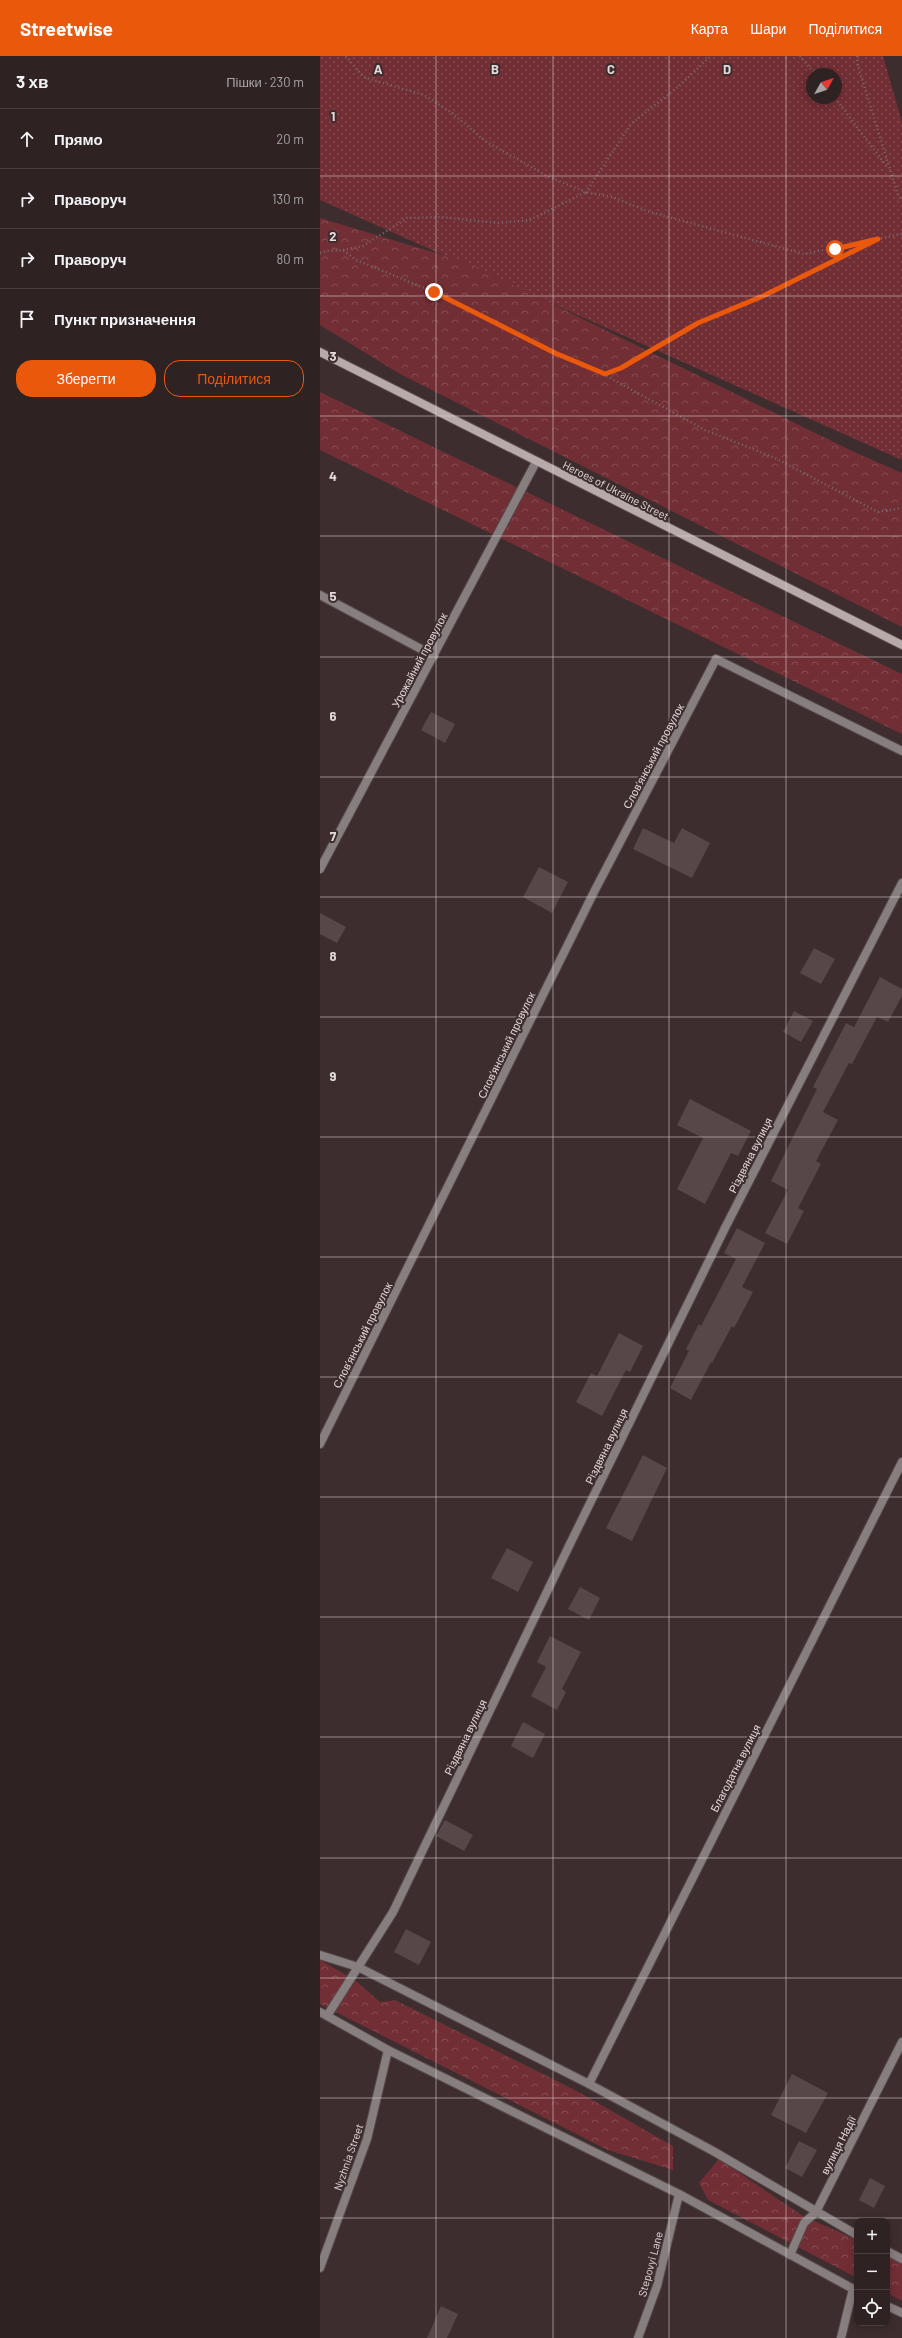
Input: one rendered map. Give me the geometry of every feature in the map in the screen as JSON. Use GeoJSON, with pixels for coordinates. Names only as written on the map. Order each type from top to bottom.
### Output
{"type":"FeatureCollection","features":[{"type":"Feature","properties":{"kind":"main road","name":"Heroes of Ukraine Street"},"geometry":{"type":"LineString","coordinates":[[320,352],[902,645]]}},
{"type":"Feature","properties":{"kind":"street","name":"Урожайний провулок"},"geometry":{"type":"LineString","coordinates":[[320,869],[536,462]]}},
{"type":"Feature","properties":{"kind":"street"},"geometry":{"type":"LineString","coordinates":[[320,595],[434,656]]}},
{"type":"Feature","properties":{"kind":"street","name":"Словʼянський провулок"},"geometry":{"type":"LineString","coordinates":[[320,1444],[595,890],[716,659],[902,751]]}},
{"type":"Feature","properties":{"kind":"street","name":"Різдвяна вулиця"},"geometry":{"type":"LineString","coordinates":[[324,2014],[358,1967],[393,1912],[565,1553],[730,1219],[902,883]]}},
{"type":"Feature","properties":{"kind":"street","name":"Благодатна вулиця"},"geometry":{"type":"LineString","coordinates":[[589,2084],[902,1462]]}},
{"type":"Feature","properties":{"kind":"street"},"geometry":{"type":"LineString","coordinates":[[320,1955],[358,1967],[589,2084],[713,2151],[854,2233]]}},
{"type":"Feature","properties":{"kind":"street"},"geometry":{"type":"LineString","coordinates":[[324,2014],[388,2050],[679,2194],[854,2289]]}},
{"type":"Feature","properties":{"kind":"street","name":"вулиця Надії"},"geometry":{"type":"LineString","coordinates":[[790,2255],[804,2223],[816,2212],[902,2042]]}},
{"type":"Feature","properties":{"kind":"street","name":"Nyzhnia Street"},"geometry":{"type":"LineString","coordinates":[[320,2268],[367,2139],[388,2050]]}},
{"type":"Feature","properties":{"kind":"street","name":"Stepovyi Lane"},"geometry":{"type":"LineString","coordinates":[[638,2338],[657,2286],[679,2194]]}},
{"type":"Feature","properties":{"kind":"street"},"geometry":{"type":"LineString","coordinates":[[890,2253],[902,2259]]}},
{"type":"Feature","properties":{"kind":"street"},"geometry":{"type":"LineString","coordinates":[[841,2338],[854,2293]]}},
{"type":"Feature","properties":{"kind":"street"},"geometry":{"type":"LineString","coordinates":[[890,2307],[902,2313]]}},
{"type":"Feature","properties":{"kind":"path"},"geometry":{"type":"LineString","coordinates":[[346,56],[363,77],[424,95],[452,113],[485,140],[549,176],[586,192],[612,197],[650,212],[804,254],[902,234]]}},
{"type":"Feature","properties":{"kind":"path"},"geometry":{"type":"LineString","coordinates":[[320,253],[363,246],[407,218],[441,216],[498,222],[530,220],[586,192],[630,124],[679,86],[711,56]]}},
{"type":"Feature","properties":{"kind":"path"},"geometry":{"type":"LineString","coordinates":[[800,56],[810,68]]}},
{"type":"Feature","properties":{"kind":"path"},"geometry":{"type":"LineString","coordinates":[[857,56],[858,66],[890,170],[898,195],[902,201]]}},
{"type":"Feature","properties":{"kind":"path"},"geometry":{"type":"LineString","coordinates":[[840,104],[890,170]]}},
{"type":"Feature","properties":{"kind":"path"},"geometry":{"type":"LineString","coordinates":[[605,374],[621,368],[698,323],[763,296],[878,239]]}},
{"type":"Feature","properties":{"kind":"path"},"geometry":{"type":"LineString","coordinates":[[343,250],[356,260],[434,292],[555,353],[605,374],[705,430],[775,458],[878,512],[902,508]]}},
{"type":"Feature","properties":{"kind":"green space"},"geometry":{"type":"Polygon","coordinates":[[[320,56],[883,56],[902,122],[902,460],[320,200],[320,56]]]}},
{"type":"Feature","properties":{"kind":"green space"},"geometry":{"type":"Polygon","coordinates":[[[320,218],[469,263],[852,451],[902,473],[902,627],[400,374],[320,325],[320,218]]]}},
{"type":"Feature","properties":{"kind":"green space"},"geometry":{"type":"Polygon","coordinates":[[[320,392],[902,674],[902,734],[320,450],[320,392]]]}},
{"type":"Feature","properties":{"kind":"green space"},"geometry":{"type":"Polygon","coordinates":[[[320,1960],[355,1980],[380,2002],[395,2000],[575,2090],[673,2146],[673,2170],[608,2150],[320,2004],[320,1960]]]}},
{"type":"Feature","properties":{"kind":"green space"},"geometry":{"type":"Polygon","coordinates":[[[719,2159],[803,2216],[854,2239],[854,2276],[708,2200],[699,2183],[719,2159]]]}},
{"type":"Feature","properties":{"kind":"green space"},"geometry":{"type":"Polygon","coordinates":[[[890,2257],[902,2263],[902,2301],[890,2295],[890,2257]]]}},
{"type":"Feature","properties":{"kind":"building"},"geometry":{"type":"Polygon","coordinates":[[[431,712],[455,724],[445,743],[421,730],[431,712]]]}},
{"type":"Feature","properties":{"kind":"building"},"geometry":{"type":"Polygon","coordinates":[[[643,828],[674,843],[682,828],[710,843],[692,878],[633,849],[643,828]]]}},
{"type":"Feature","properties":{"kind":"building"},"geometry":{"type":"Polygon","coordinates":[[[539,867],[568,882],[552,913],[523,897],[539,867]]]}},
{"type":"Feature","properties":{"kind":"building"},"geometry":{"type":"Polygon","coordinates":[[[320,913],[346,927],[337,943],[320,934],[320,913]]]}},
{"type":"Feature","properties":{"kind":"building"},"geometry":{"type":"Polygon","coordinates":[[[814,948],[835,959],[821,984],[800,973],[814,948]]]}},
{"type":"Feature","properties":{"kind":"building"},"geometry":{"type":"Polygon","coordinates":[[[880,977],[902,989],[902,996],[888,1022],[877,1017],[852,1064],[849,1063],[823,1112],[838,1120],[816,1161],[821,1164],[798,1208],[804,1211],[787,1244],[765,1233],[788,1190],[771,1181],[817,1089],[813,1087],[846,1023],[854,1027],[880,977]]]}},
{"type":"Feature","properties":{"kind":"building"},"geometry":{"type":"Polygon","coordinates":[[[794,1011],[813,1021],[801,1042],[783,1032],[794,1011]]]}},
{"type":"Feature","properties":{"kind":"building"},"geometry":{"type":"Polygon","coordinates":[[[690,1099],[751,1131],[738,1156],[731,1153],[705,1204],[677,1189],[703,1138],[677,1125],[690,1099]]]}},
{"type":"Feature","properties":{"kind":"building"},"geometry":{"type":"Polygon","coordinates":[[[737,1228],[765,1243],[742,1287],[753,1292],[734,1328],[732,1326],[712,1363],[711,1362],[691,1400],[670,1388],[689,1351],[686,1349],[699,1324],[701,1326],[736,1259],[724,1253],[737,1228]]]}},
{"type":"Feature","properties":{"kind":"building"},"geometry":{"type":"Polygon","coordinates":[[[619,1333],[643,1346],[630,1372],[626,1370],[602,1416],[576,1402],[591,1373],[597,1376],[619,1333]]]}},
{"type":"Feature","properties":{"kind":"building"},"geometry":{"type":"Polygon","coordinates":[[[643,1455],[667,1468],[632,1541],[606,1528],[643,1455]]]}},
{"type":"Feature","properties":{"kind":"building"},"geometry":{"type":"Polygon","coordinates":[[[507,1548],[533,1562],[518,1592],[491,1578],[507,1548]]]}},
{"type":"Feature","properties":{"kind":"building"},"geometry":{"type":"Polygon","coordinates":[[[580,1587],[600,1598],[589,1620],[568,1609],[580,1587]]]}},
{"type":"Feature","properties":{"kind":"building"},"geometry":{"type":"Polygon","coordinates":[[[550,1636],[581,1652],[562,1689],[566,1692],[557,1710],[531,1696],[546,1667],[537,1662],[550,1636]]]}},
{"type":"Feature","properties":{"kind":"building"},"geometry":{"type":"Polygon","coordinates":[[[523,1722],[545,1734],[533,1758],[511,1746],[523,1722]]]}},
{"type":"Feature","properties":{"kind":"building"},"geometry":{"type":"Polygon","coordinates":[[[445,1820],[473,1835],[464,1851],[436,1836],[445,1820]]]}},
{"type":"Feature","properties":{"kind":"building"},"geometry":{"type":"Polygon","coordinates":[[[406,1929],[431,1942],[419,1965],[394,1952],[406,1929]]]}},
{"type":"Feature","properties":{"kind":"building"},"geometry":{"type":"Polygon","coordinates":[[[792,2074],[828,2093],[806,2133],[771,2115],[792,2074]]]}},
{"type":"Feature","properties":{"kind":"building"},"geometry":{"type":"Polygon","coordinates":[[[799,2141],[817,2150],[802,2177],[785,2168],[799,2141]]]}},
{"type":"Feature","properties":{"kind":"building"},"geometry":{"type":"Polygon","coordinates":[[[870,2178],[885,2186],[874,2208],[859,2200],[870,2178]]]}},
{"type":"Feature","properties":{"kind":"building"},"geometry":{"type":"Polygon","coordinates":[[[441,2306],[458,2314],[447,2338],[427,2338],[441,2306]]]}},
{"type":"Feature","properties":{"kind":"route"},"geometry":{"type":"LineString","coordinates":[[434,292],[555,353],[605,374],[621,368],[698,323],[763,296],[878,239],[835,249]]}}]}
